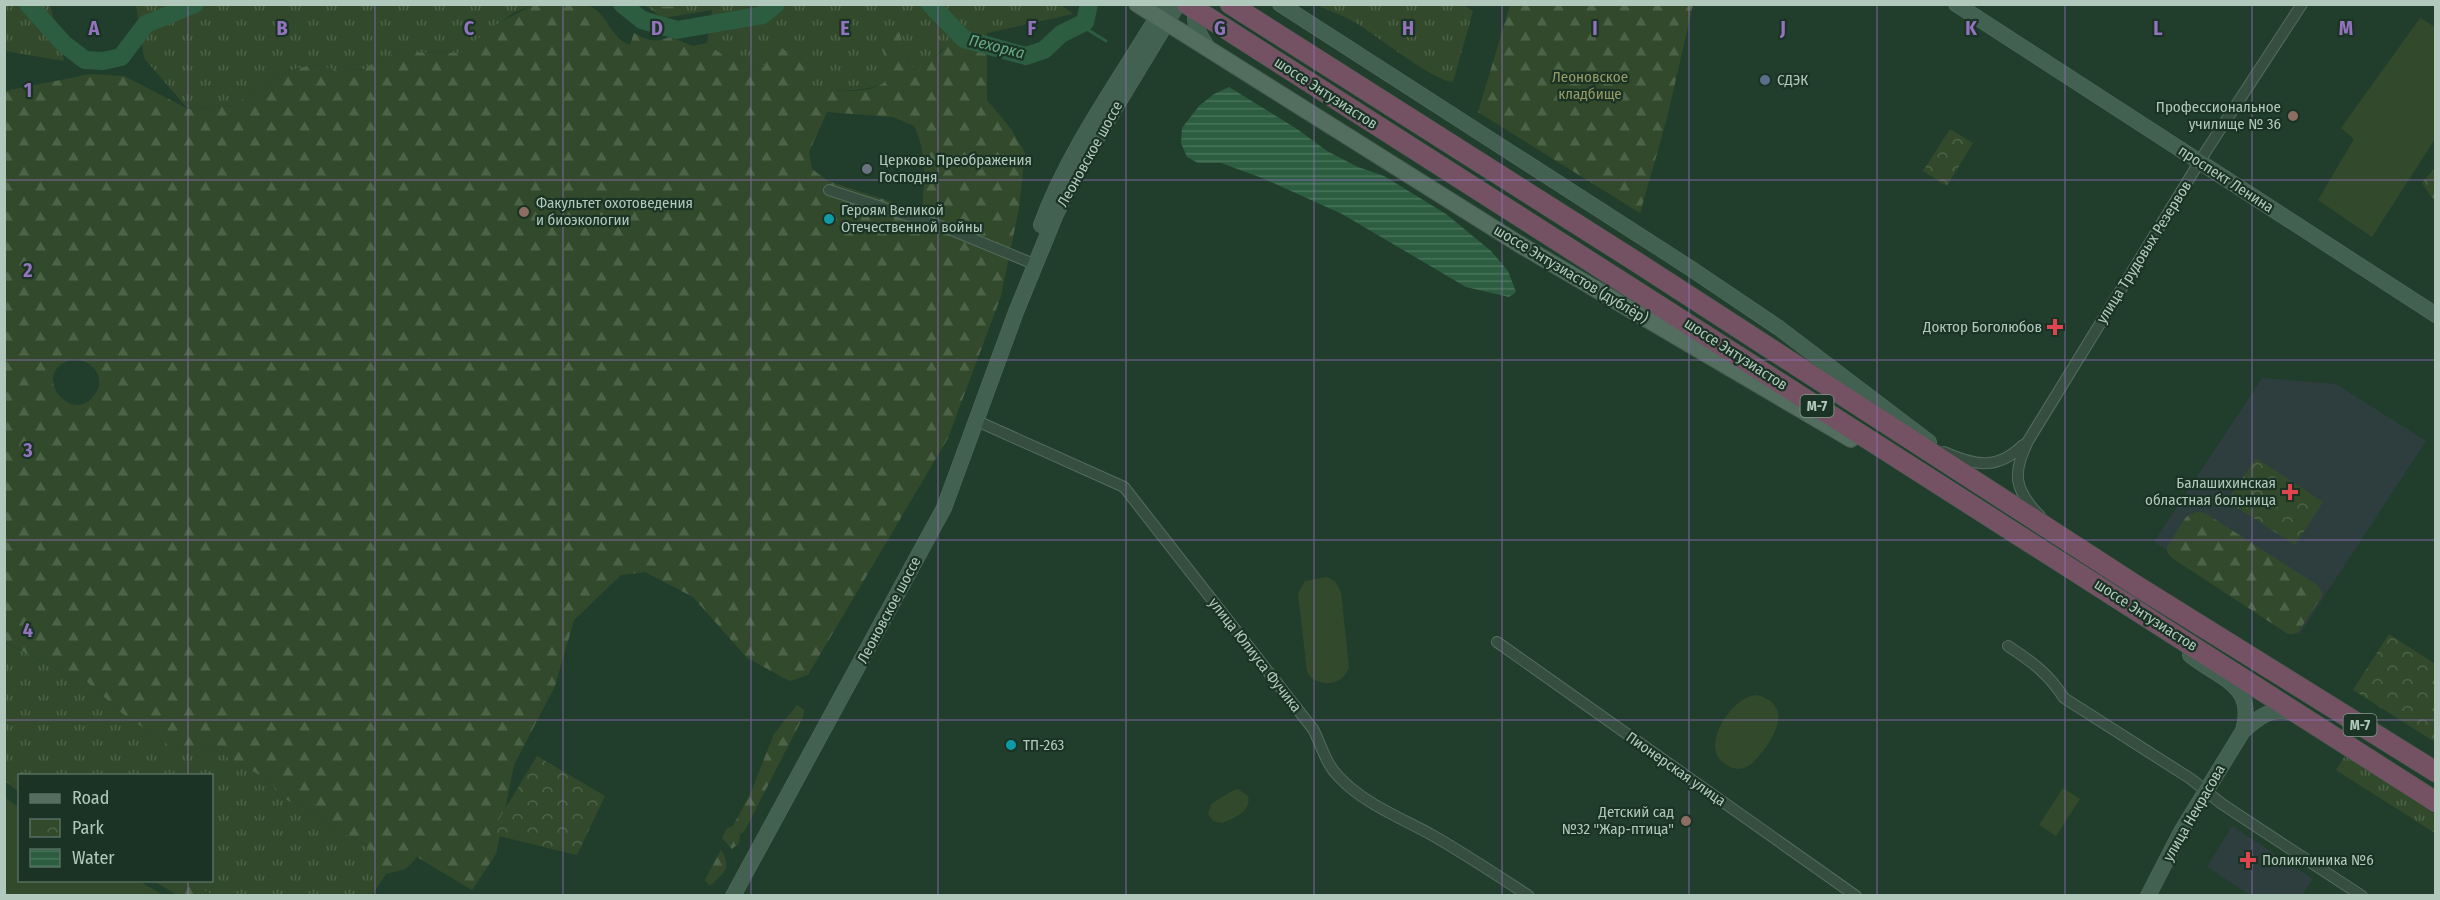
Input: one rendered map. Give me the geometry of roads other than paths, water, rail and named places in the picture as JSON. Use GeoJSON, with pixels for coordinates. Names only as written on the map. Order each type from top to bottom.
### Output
{"type":"FeatureCollection","features":[{"type":"Feature","properties":{"kind":"highway","name":"шоссе Энтузиастов"},"geometry":{"type":"LineString","coordinates":[[1187,4],[2436,802]]}},
{"type":"Feature","properties":{"kind":"highway","name":"шоссе Энтузиастов"},"geometry":{"type":"LineString","coordinates":[[1230,4],[1655,274],[2059,536],[2436,772]]}},
{"type":"Feature","properties":{"kind":"main road","name":"шоссе Энтузиастов (дублёр)"},"geometry":{"type":"LineString","coordinates":[[1137,4],[1163,15],[1210,51],[1519,244],[2013,531]]}},
{"type":"Feature","properties":{"kind":"main road","name":"Леоновское шоссе"},"geometry":{"type":"LineString","coordinates":[[1016,312],[1029,262],[1061,178],[1163,15],[1178,4]]}},
{"type":"Feature","properties":{"kind":"main road"},"geometry":{"type":"LineString","coordinates":[[1197,4],[1194,16],[1196,28],[1210,51]]}},
{"type":"Feature","properties":{"kind":"main road"},"geometry":{"type":"LineString","coordinates":[[1280,4],[1710,281],[1779,328],[1997,496]]}},
{"type":"Feature","properties":{"kind":"main road","name":"проспект Ленина"},"geometry":{"type":"LineString","coordinates":[[1956,4],[2436,315]]}},
{"type":"Feature","properties":{"kind":"main road","name":"Леоновское шоссе"},"geometry":{"type":"LineString","coordinates":[[733,896],[944,508],[1016,312],[1056,214],[1163,15]]}},
{"type":"Feature","properties":{"kind":"main road","name":"улица Некрасова"},"geometry":{"type":"LineString","coordinates":[[2130,605],[2198,661],[2239,691],[2247,705],[2243,731]]}},
{"type":"Feature","properties":{"kind":"main road","name":"улица Некрасова"},"geometry":{"type":"LineString","coordinates":[[2148,896],[2182,830],[2243,731],[2257,719],[2274,710],[2290,712],[2308,719]]}},
{"type":"Feature","properties":{"kind":"street","name":"улица Трудовых Резервов"},"geometry":{"type":"LineString","coordinates":[[2059,536],[2036,512],[2021,491],[2017,479],[2020,458],[2028,441],[2200,162],[2302,4]]}},
{"type":"Feature","properties":{"kind":"street"},"geometry":{"type":"LineString","coordinates":[[830,190],[949,229],[1029,262]]}},
{"type":"Feature","properties":{"kind":"street","name":"улица Юлиуса Фучика"},"geometry":{"type":"LineString","coordinates":[[977,421],[1124,487],[1313,729],[1321,743],[1325,759],[1337,776],[1352,790],[1372,803],[1442,841],[1529,896]]}},
{"type":"Feature","properties":{"kind":"street","name":"улица Трудовых Резервов"},"geometry":{"type":"LineString","coordinates":[[1938,449],[1960,459],[1977,463],[1993,463],[2014,454],[2028,441]]}},
{"type":"Feature","properties":{"kind":"street","name":"Пионерская улица"},"geometry":{"type":"LineString","coordinates":[[1497,642],[1856,896]]}},
{"type":"Feature","properties":{"kind":"street"},"geometry":{"type":"LineString","coordinates":[[2008,646],[2042,669],[2053,680],[2064,698],[2191,779],[2205,792],[2362,896]]}},
{"type":"Feature","properties":{"kind":"water"},"geometry":{"type":"Polygon","coordinates":[[[1229,87],[1297,129],[1327,151],[1358,167],[1384,176],[1446,214],[1491,251],[1508,271],[1516,292],[1509,297],[1466,287],[1342,214],[1262,178],[1221,163],[1198,163],[1187,157],[1181,143],[1182,128],[1199,106],[1214,94],[1229,87]]]}},
{"type":"Feature","properties":{"kind":"waterway","name":"Пехорка"},"geometry":{"type":"LineString","coordinates":[[28,4],[64,44],[85,60],[103,61],[121,57],[146,24],[195,4]]}},
{"type":"Feature","properties":{"kind":"waterway","name":"Пехорка"},"geometry":{"type":"LineString","coordinates":[[622,4],[642,20],[677,30],[763,15],[776,4]]}},
{"type":"Feature","properties":{"kind":"waterway","name":"Пехорка"},"geometry":{"type":"LineString","coordinates":[[930,4],[964,39],[1026,56],[1044,50],[1061,34],[1085,22],[1089,4]]}},
{"type":"Feature","properties":{"kind":"waterway"},"geometry":{"type":"LineString","coordinates":[[1080,25],[1106,41]]}},
{"type":"Feature","properties":{"kind":"place","name":"СДЭК"},"geometry":{"type":"Point","coordinates":[1765,80]}},
{"type":"Feature","properties":{"kind":"place","name":"Профессиональное училище № 36"},"geometry":{"type":"Point","coordinates":[2293,116]}},
{"type":"Feature","properties":{"kind":"place","name":"Церковь Преображения Господня"},"geometry":{"type":"Point","coordinates":[867,169]}},
{"type":"Feature","properties":{"kind":"place","name":"Факультет охотоведения и биоэкологии"},"geometry":{"type":"Point","coordinates":[524,212]}},
{"type":"Feature","properties":{"kind":"place","name":"Героям Великой Отечественной войны"},"geometry":{"type":"Point","coordinates":[829,219]}},
{"type":"Feature","properties":{"kind":"place","name":"Доктор Боголюбов"},"geometry":{"type":"Point","coordinates":[2055,327]}},
{"type":"Feature","properties":{"kind":"place","name":"Балашихинская областная больница"},"geometry":{"type":"Point","coordinates":[2290,492]}},
{"type":"Feature","properties":{"kind":"place","name":"ТП-263"},"geometry":{"type":"Point","coordinates":[1011,745]}},
{"type":"Feature","properties":{"kind":"place","name":"Детский сад №32 \"Жар-птица\""},"geometry":{"type":"Point","coordinates":[1686,821]}},
{"type":"Feature","properties":{"kind":"place","name":"Поликлиника №6"},"geometry":{"type":"Point","coordinates":[2248,860]}},
{"type":"Feature","properties":{"kind":"park label","name":"Леоновское кладбище"},"geometry":{"type":"Point","coordinates":[1590,86]}}]}
